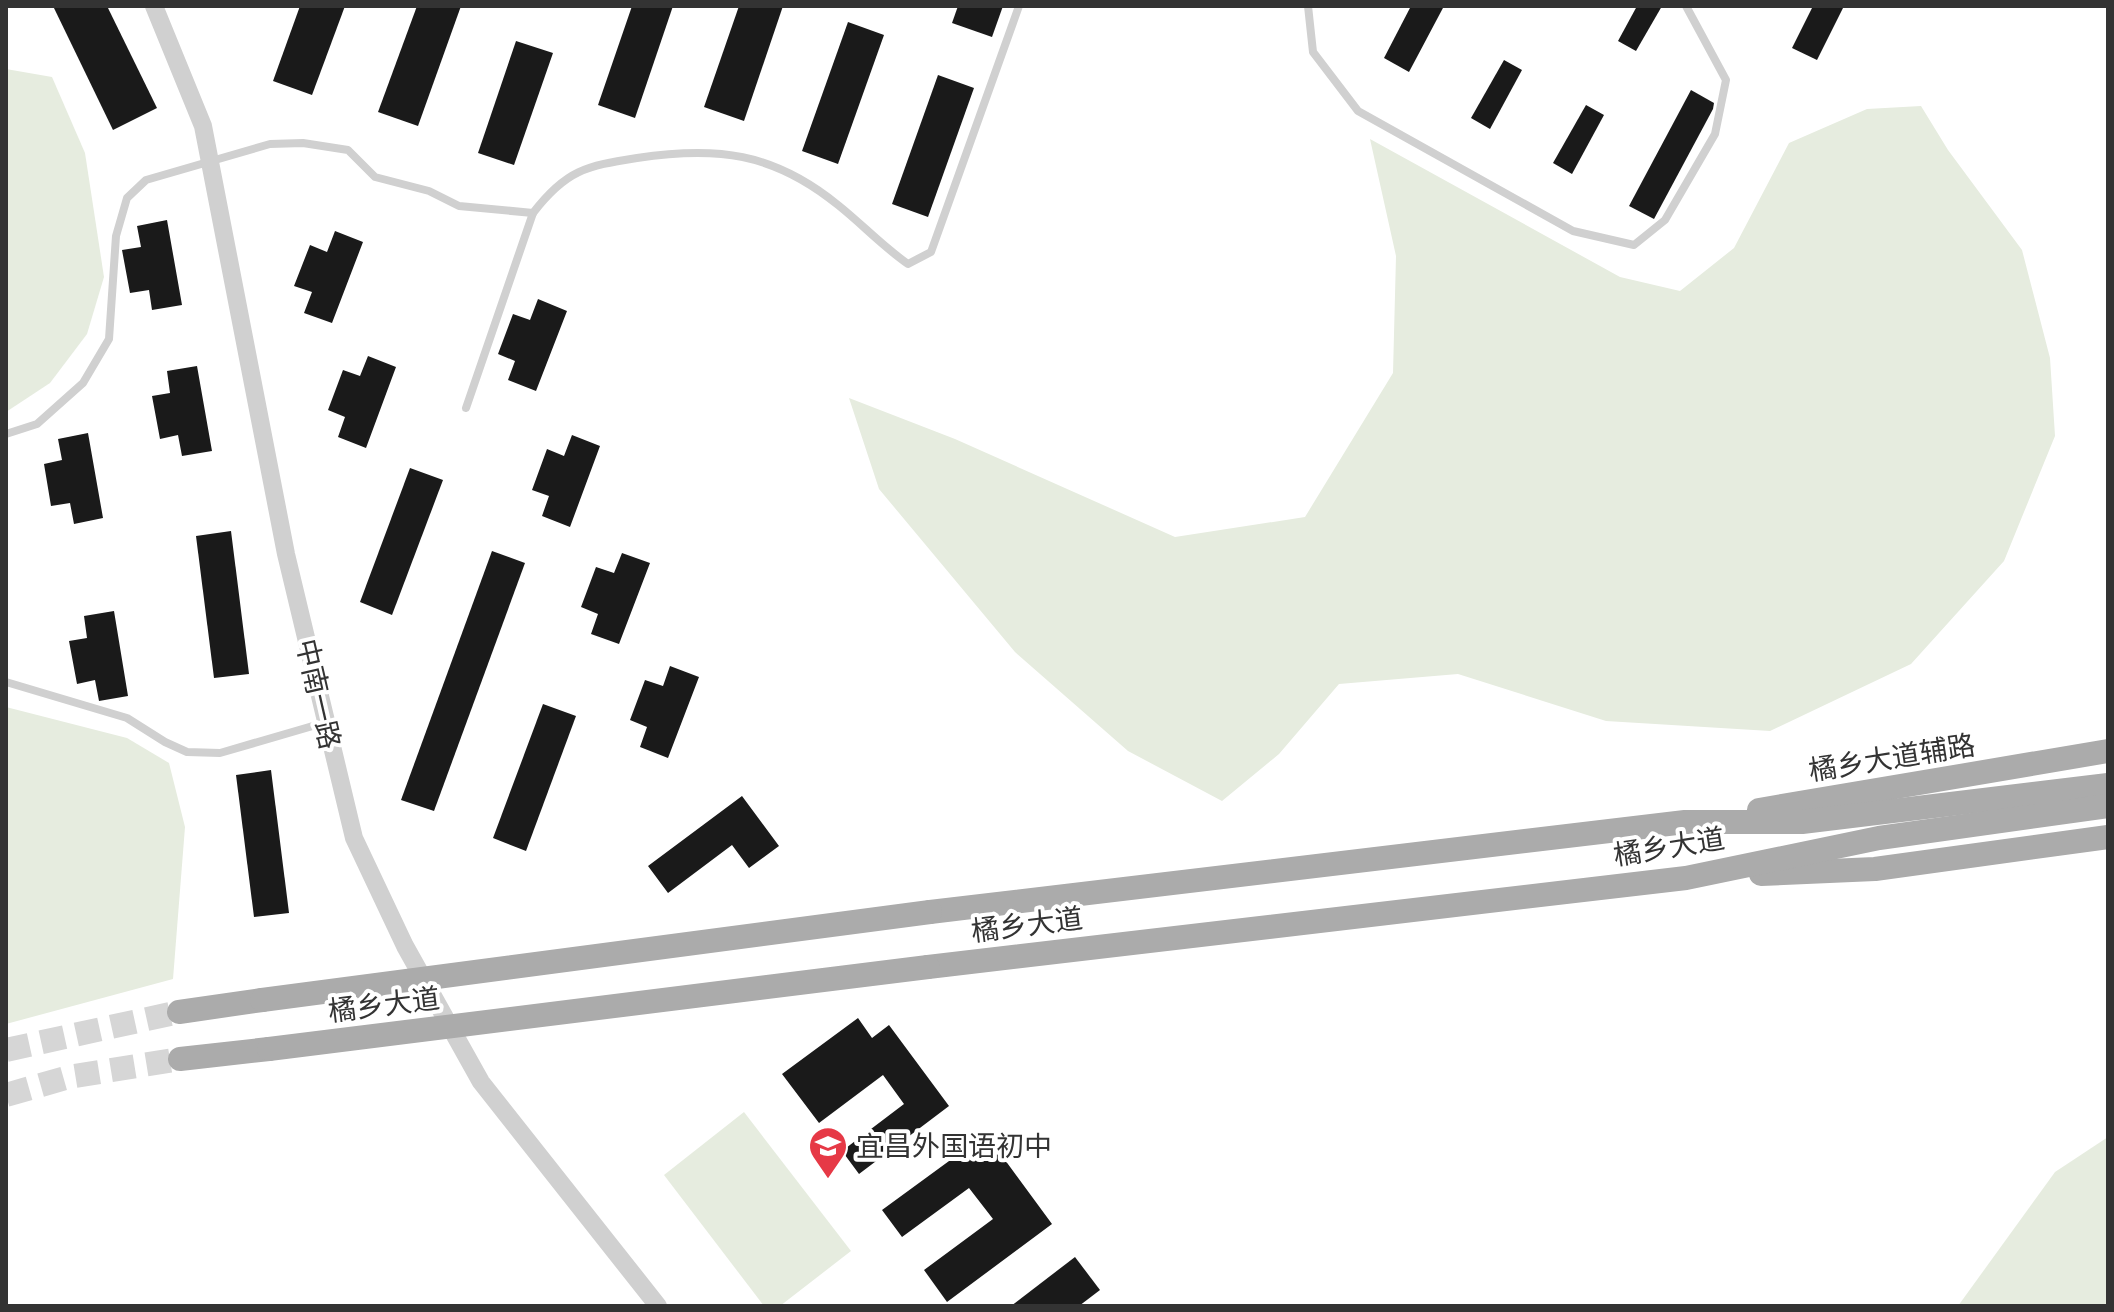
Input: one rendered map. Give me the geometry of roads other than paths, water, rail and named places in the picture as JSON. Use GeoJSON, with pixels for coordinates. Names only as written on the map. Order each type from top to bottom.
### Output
{"type":"FeatureCollection","features":[{"type":"Feature","properties":{"kind":"main road","name":"橘乡大道辅路"},"geometry":{"type":"LineString","coordinates":[[1685,822],[2108,751]]}},
{"type":"Feature","properties":{"kind":"main road","name":"橘乡大道"},"geometry":{"type":"LineString","coordinates":[[179,1012],[930,912],[1685,822],[1802,822],[2108,785]]}},
{"type":"Feature","properties":{"kind":"main road","name":"橘乡大道"},"geometry":{"type":"LineString","coordinates":[[180,1059],[1686,878],[1879,838],[2108,806]]}},
{"type":"Feature","properties":{"kind":"main road"},"geometry":{"type":"LineString","coordinates":[[1686,878],[1875,869],[2108,837]]}},
{"type":"Feature","properties":{"kind":"street","name":"中南一路"},"geometry":{"type":"LineString","coordinates":[[154,6],[203,126],[286,554],[323,723],[354,838],[405,946],[473,1069],[658,1306]]}},
{"type":"Feature","properties":{"kind":"lane"},"geometry":{"type":"LineString","coordinates":[[466,408],[533,213],[549,193],[587,166],[671,153],[730,152],[776,166],[837,204],[876,242],[908,264],[931,252],[1019,6]]}},
{"type":"Feature","properties":{"kind":"lane"},"geometry":{"type":"LineString","coordinates":[[1308,6],[1313,52],[1358,111],[1573,231],[1634,245],[1665,220],[1715,134],[1726,80],[1686,6]]}},
{"type":"Feature","properties":{"kind":"lane"},"geometry":{"type":"LineString","coordinates":[[6,434],[37,424],[83,383],[109,339],[116,236],[127,198],[146,180],[270,144],[303,143],[348,150],[375,177],[429,191],[459,206],[533,213]]}},
{"type":"Feature","properties":{"kind":"lane"},"geometry":{"type":"LineString","coordinates":[[6,682],[127,718],[187,752],[220,753],[323,723]]}},
{"type":"Feature","properties":{"kind":"tunnel"},"geometry":{"type":"LineString","coordinates":[[6,1050],[179,1012]]}},
{"type":"Feature","properties":{"kind":"tunnel"},"geometry":{"type":"LineString","coordinates":[[6,1095],[69,1077],[180,1059]]}},
{"type":"Feature","properties":{"kind":"place","name":"宜昌外国语初中"},"geometry":{"type":"Point","coordinates":[828,1180]}}]}
